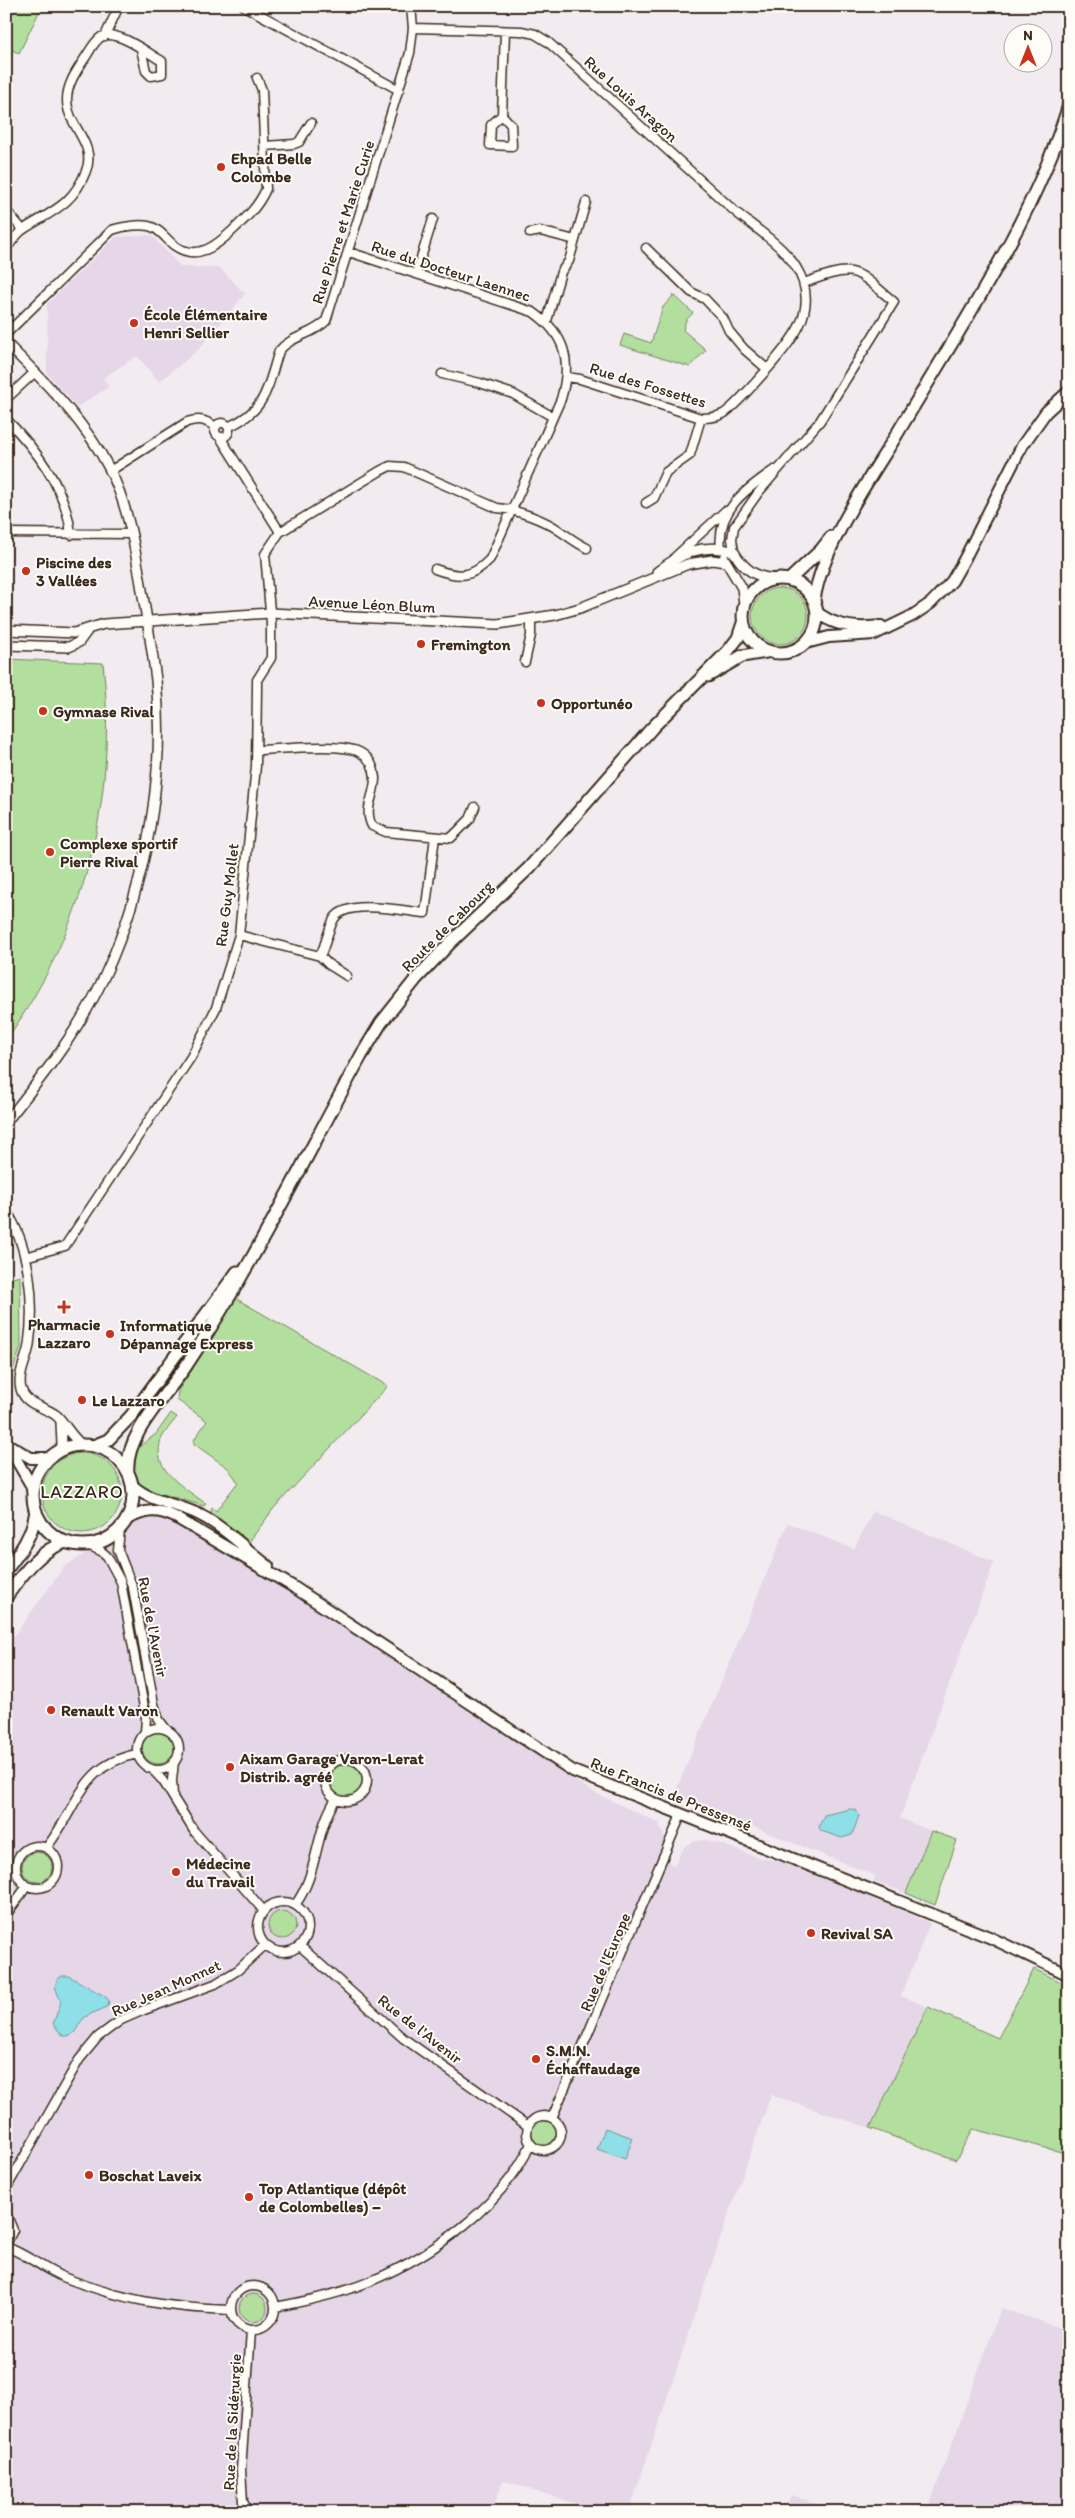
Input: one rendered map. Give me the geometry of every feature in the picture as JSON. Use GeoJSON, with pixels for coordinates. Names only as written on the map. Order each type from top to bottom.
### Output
{"type":"FeatureCollection","features":[{"type":"Feature","properties":{"kind":"main road"},"geometry":{"type":"LineString","coordinates":[[814,600],[817,578],[848,514],[998,262],[1031,198],[1069,105]]}},
{"type":"Feature","properties":{"kind":"main road"},"geometry":{"type":"LineString","coordinates":[[701,680],[742,656],[770,652],[788,653],[806,643],[829,637],[875,634],[912,616],[931,603],[952,580],[1022,446],[1046,412],[1069,391]]}},
{"type":"Feature","properties":{"kind":"main road"},"geometry":{"type":"LineString","coordinates":[[788,580],[821,550],[848,514]]}},
{"type":"Feature","properties":{"kind":"main road"},"geometry":{"type":"LineString","coordinates":[[701,680],[734,645],[743,623],[744,604],[757,587],[775,579],[788,580],[806,589],[814,600],[818,613],[816,628],[806,643]]}},
{"type":"Feature","properties":{"kind":"main road"},"geometry":{"type":"LineString","coordinates":[[818,613],[832,622],[852,627],[894,625]]}},
{"type":"Feature","properties":{"kind":"main road"},"geometry":{"type":"LineString","coordinates":[[743,623],[755,644],[770,652]]}},
{"type":"Feature","properties":{"kind":"main road","name":"Route de Cabourg"},"geometry":{"type":"LineString","coordinates":[[266,1232],[381,1022],[429,964],[529,868],[652,728],[701,680]]}},
{"type":"Feature","properties":{"kind":"main road"},"geometry":{"type":"LineString","coordinates":[[6,1570],[24,1548],[35,1523],[34,1494],[38,1474],[50,1458],[60,1451],[108,1440],[131,1416],[266,1232]]}},
{"type":"Feature","properties":{"kind":"main road"},"geometry":{"type":"LineString","coordinates":[[128,1473],[128,1459],[132,1443],[187,1365],[231,1296],[266,1232]]}},
{"type":"Feature","properties":{"kind":"main road"},"geometry":{"type":"LineString","coordinates":[[7,1443],[31,1458],[50,1458]]}},
{"type":"Feature","properties":{"kind":"main road"},"geometry":{"type":"LineString","coordinates":[[7,1443],[34,1494]]}},
{"type":"Feature","properties":{"kind":"main road"},"geometry":{"type":"LineString","coordinates":[[6,1597],[37,1558],[50,1548],[66,1542],[88,1544],[109,1538],[120,1529],[127,1519],[132,1503],[133,1486],[128,1473],[114,1455],[88,1446]]}},
{"type":"Feature","properties":{"kind":"main road"},"geometry":{"type":"LineString","coordinates":[[133,1486],[145,1496],[184,1508],[211,1521],[292,1586]]}},
{"type":"Feature","properties":{"kind":"main road"},"geometry":{"type":"LineString","coordinates":[[127,1519],[151,1510],[164,1512],[292,1586]]}},
{"type":"Feature","properties":{"kind":"main road"},"geometry":{"type":"LineString","coordinates":[[36,1511],[48,1530],[66,1542]]}},
{"type":"Feature","properties":{"kind":"main road","name":"Rue Francis de Pressensé"},"geometry":{"type":"LineString","coordinates":[[292,1586],[551,1759],[603,1785],[798,1860],[938,1919],[989,1937],[1069,1975]]}},
{"type":"Feature","properties":{"kind":"street"},"geometry":{"type":"LineString","coordinates":[[105,36],[119,6]]}},
{"type":"Feature","properties":{"kind":"street"},"geometry":{"type":"LineString","coordinates":[[244,6],[399,90]]}},
{"type":"Feature","properties":{"kind":"street","name":"Rue Pierre et Marie Curie"},"geometry":{"type":"LineString","coordinates":[[228,427],[241,422],[259,407],[279,351],[284,344],[320,328],[326,321],[410,53],[413,28],[411,6]]}},
{"type":"Feature","properties":{"kind":"street","name":"Rue Louis Aragon"},"geometry":{"type":"LineString","coordinates":[[413,28],[505,30],[535,34],[548,42],[732,210],[785,253],[798,269]]}},
{"type":"Feature","properties":{"kind":"street"},"geometry":{"type":"LineString","coordinates":[[502,114],[505,30]]}},
{"type":"Feature","properties":{"kind":"street"},"geometry":{"type":"LineString","coordinates":[[6,249],[22,230],[57,210],[76,190],[86,173],[90,161],[87,146],[69,115],[67,99],[70,82],[89,51],[100,38],[105,36],[123,38],[141,49]]}},
{"type":"Feature","properties":{"kind":"street"},"geometry":{"type":"LineString","coordinates":[[6,334],[112,230],[149,226],[156,229],[176,247],[186,251],[200,252],[214,248],[260,202],[266,189],[262,90],[257,78]]}},
{"type":"Feature","properties":{"kind":"street"},"geometry":{"type":"LineString","coordinates":[[264,146],[294,144],[298,142],[311,123]]}},
{"type":"Feature","properties":{"kind":"street"},"geometry":{"type":"LineString","coordinates":[[547,321],[560,272],[569,261],[586,202]]}},
{"type":"Feature","properties":{"kind":"street"},"geometry":{"type":"LineString","coordinates":[[6,210],[22,230]]}},
{"type":"Feature","properties":{"kind":"street"},"geometry":{"type":"LineString","coordinates":[[416,274],[434,219]]}},
{"type":"Feature","properties":{"kind":"street"},"geometry":{"type":"LineString","coordinates":[[530,233],[540,231],[575,240]]}},
{"type":"Feature","properties":{"kind":"street"},"geometry":{"type":"LineString","coordinates":[[646,248],[690,292],[705,299],[723,318],[729,331],[744,349],[767,369]]}},
{"type":"Feature","properties":{"kind":"street","name":"Rue du Docteur Laennec"},"geometry":{"type":"LineString","coordinates":[[349,252],[533,312],[547,321],[560,337],[564,349],[567,378],[553,416],[490,559],[479,571],[472,574],[451,575],[435,569]]}},
{"type":"Feature","properties":{"kind":"street","name":"Rue des Fossettes"},"geometry":{"type":"LineString","coordinates":[[567,378],[580,379],[701,418],[711,418],[725,413],[794,338],[804,314],[804,283],[798,269]]}},
{"type":"Feature","properties":{"kind":"street"},"geometry":{"type":"LineString","coordinates":[[775,579],[758,576],[742,565],[734,552],[732,539],[734,526],[782,464],[820,422],[894,302],[860,274],[853,271],[838,271],[804,283]]}},
{"type":"Feature","properties":{"kind":"street"},"geometry":{"type":"LineString","coordinates":[[6,344],[68,407],[110,470],[131,534],[147,621],[156,682],[157,730],[156,777],[142,869],[126,922],[104,976],[77,1025],[48,1070],[6,1122]]}},
{"type":"Feature","properties":{"kind":"street"},"geometry":{"type":"LineString","coordinates":[[6,399],[35,372]]}},
{"type":"Feature","properties":{"kind":"street"},"geometry":{"type":"LineString","coordinates":[[442,374],[480,382],[513,394],[553,416]]}},
{"type":"Feature","properties":{"kind":"street"},"geometry":{"type":"LineString","coordinates":[[646,503],[654,498],[666,472],[690,455],[701,418]]}},
{"type":"Feature","properties":{"kind":"street"},"geometry":{"type":"LineString","coordinates":[[6,419],[31,445],[49,474],[67,507],[71,535]]}},
{"type":"Feature","properties":{"kind":"street"},"geometry":{"type":"LineString","coordinates":[[110,470],[187,422],[196,419],[205,420],[216,426]]}},
{"type":"Feature","properties":{"kind":"street"},"geometry":{"type":"LineString","coordinates":[[216,426],[223,423],[228,427],[228,434],[220,437]]}},
{"type":"Feature","properties":{"kind":"street"},"geometry":{"type":"LineString","coordinates":[[216,426],[216,432],[280,532],[390,466],[404,467],[497,508],[512,509],[558,530],[572,541],[586,548]]}},
{"type":"Feature","properties":{"kind":"street"},"geometry":{"type":"LineString","coordinates":[[670,562],[755,483],[782,464]]}},
{"type":"Feature","properties":{"kind":"street"},"geometry":{"type":"LineString","coordinates":[[728,508],[720,534],[721,549],[726,562],[742,588],[744,604]]}},
{"type":"Feature","properties":{"kind":"street"},"geometry":{"type":"LineString","coordinates":[[6,532],[71,535],[131,534]]}},
{"type":"Feature","properties":{"kind":"street","name":"Rue Guy Mollet"},"geometry":{"type":"LineString","coordinates":[[25,1257],[65,1246],[191,1057],[216,1008],[239,935],[257,750],[256,687],[270,658],[270,613],[265,554],[280,532]]}},
{"type":"Feature","properties":{"kind":"street","name":"Avenue Léon Blum"},"geometry":{"type":"LineString","coordinates":[[649,578],[670,562],[695,550],[705,547],[734,552]]}},
{"type":"Feature","properties":{"kind":"street","name":"Avenue Léon Blum"},"geometry":{"type":"LineString","coordinates":[[6,630],[74,633],[87,631],[104,624],[270,613],[498,624],[532,620],[580,608],[649,578],[699,561],[726,562]]}},
{"type":"Feature","properties":{"kind":"street"},"geometry":{"type":"LineString","coordinates":[[532,620],[526,659],[535,658]]}},
{"type":"Feature","properties":{"kind":"street","name":"Avenue Léon Blum"},"geometry":{"type":"LineString","coordinates":[[6,645],[69,647],[79,642],[87,631]]}},
{"type":"Feature","properties":{"kind":"street"},"geometry":{"type":"LineString","coordinates":[[257,750],[326,748],[356,751],[371,762],[375,779],[367,817],[372,826],[386,832],[451,838],[470,819],[476,807]]}},
{"type":"Feature","properties":{"kind":"street"},"geometry":{"type":"LineString","coordinates":[[320,956],[327,943],[334,919],[343,910],[362,907],[424,914],[435,837]]}},
{"type":"Feature","properties":{"kind":"street"},"geometry":{"type":"LineString","coordinates":[[239,935],[320,956],[328,964],[347,976]]}},
{"type":"Feature","properties":{"kind":"street"},"geometry":{"type":"LineString","coordinates":[[6,1211],[25,1257],[32,1303],[29,1346],[21,1376],[21,1390],[30,1402],[51,1412],[88,1446]]}},
{"type":"Feature","properties":{"kind":"street"},"geometry":{"type":"LineString","coordinates":[[60,1451],[62,1445],[61,1422]]}},
{"type":"Feature","properties":{"kind":"street","name":"Rue de l'Avenir"},"geometry":{"type":"LineString","coordinates":[[120,1529],[118,1550],[133,1588],[154,1704],[159,1720],[166,1729]]}},
{"type":"Feature","properties":{"kind":"street","name":"Rue de l'Avenir"},"geometry":{"type":"LineString","coordinates":[[88,1544],[107,1556],[121,1582],[146,1718],[145,1732]]}},
{"type":"Feature","properties":{"kind":"street"},"geometry":{"type":"LineString","coordinates":[[174,1799],[172,1780],[174,1762],[178,1754],[178,1744],[174,1735],[166,1729],[155,1728],[145,1732],[139,1738],[137,1754],[143,1764],[152,1769],[194,1830],[263,1910]]}},
{"type":"Feature","properties":{"kind":"street"},"geometry":{"type":"LineString","coordinates":[[46,1848],[56,1837],[92,1776],[114,1760],[137,1754]]}},
{"type":"Feature","properties":{"kind":"street"},"geometry":{"type":"LineString","coordinates":[[341,1759],[360,1763],[367,1775],[368,1782],[362,1795],[350,1802],[336,1799],[331,1796],[325,1784],[326,1772],[330,1766],[341,1759]]}},
{"type":"Feature","properties":{"kind":"street"},"geometry":{"type":"LineString","coordinates":[[152,1769],[167,1767],[174,1762]]}},
{"type":"Feature","properties":{"kind":"street"},"geometry":{"type":"LineString","coordinates":[[295,1905],[309,1882],[324,1819],[336,1799]]}},
{"type":"Feature","properties":{"kind":"street","name":"Rue de l'Europe"},"geometry":{"type":"LineString","coordinates":[[552,2118],[681,1815]]}},
{"type":"Feature","properties":{"kind":"street"},"geometry":{"type":"LineString","coordinates":[[29,1848],[46,1848],[56,1858],[58,1871],[56,1877],[52,1882],[40,1888],[27,1886],[18,1875],[17,1862],[20,1855],[29,1848]]}},
{"type":"Feature","properties":{"kind":"street"},"geometry":{"type":"LineString","coordinates":[[6,1915],[27,1886]]}},
{"type":"Feature","properties":{"kind":"street"},"geometry":{"type":"LineString","coordinates":[[278,1902],[295,1905],[306,1916],[308,1925],[308,1934],[300,1946],[292,1951],[282,1952],[265,1945],[258,1931],[258,1923],[263,1910],[278,1902]]}},
{"type":"Feature","properties":{"kind":"street","name":"Rue Jean Monnet"},"geometry":{"type":"LineString","coordinates":[[6,2190],[79,2060],[98,2036],[121,2020],[214,1984],[238,1970],[265,1945]]}},
{"type":"Feature","properties":{"kind":"street","name":"Rue de l'Avenir"},"geometry":{"type":"LineString","coordinates":[[300,1946],[403,2038],[528,2126]]}},
{"type":"Feature","properties":{"kind":"street"},"geometry":{"type":"LineString","coordinates":[[538,2117],[552,2118],[561,2130],[558,2144],[544,2150],[531,2144],[527,2135],[528,2126],[538,2117]]}},
{"type":"Feature","properties":{"kind":"street"},"geometry":{"type":"LineString","coordinates":[[275,2307],[331,2295],[371,2281],[430,2249],[470,2219],[496,2193],[520,2166],[531,2144]]}},
{"type":"Feature","properties":{"kind":"street"},"geometry":{"type":"LineString","coordinates":[[6,2213],[11,2220],[13,2230],[6,2246],[61,2276],[126,2299],[177,2308],[230,2310]]}},
{"type":"Feature","properties":{"kind":"street"},"geometry":{"type":"LineString","coordinates":[[250,2286],[264,2289],[270,2294],[275,2307],[274,2315],[265,2327],[250,2331],[235,2322],[230,2310],[234,2297],[244,2288],[250,2286]]}},
{"type":"Feature","properties":{"kind":"street","name":"Rue de la Sidérurgie"},"geometry":{"type":"LineString","coordinates":[[249,2512],[243,2502],[241,2470],[250,2331]]}},
{"type":"Feature","properties":{"kind":"shaded area","name":"École Élémentaire Henri Sellier"},"geometry":{"type":"Polygon","coordinates":[[[151,235],[181,267],[220,268],[245,294],[198,350],[159,382],[137,356],[103,378],[109,387],[77,407],[47,373],[47,304],[116,237],[151,235]]]}},
{"type":"Feature","properties":{"kind":"shaded area"},"geometry":{"type":"Polygon","coordinates":[[[873,1511],[994,1562],[900,1818],[931,1831],[906,1893],[874,1881],[876,1876],[674,1795],[788,1523],[854,1549],[873,1511]]]}},
{"type":"Feature","properties":{"kind":"shaded area"},"geometry":{"type":"Polygon","coordinates":[[[149,1513],[168,1516],[340,1616],[336,1623],[462,1707],[595,1793],[659,1823],[666,1842],[662,1857],[674,1866],[684,1847],[693,1842],[704,1840],[715,1842],[760,1858],[798,1865],[930,1923],[901,1996],[928,2007],[870,2128],[771,2095],[718,2245],[629,2512],[600,2512],[503,2480],[492,2512],[6,2512],[6,1647],[64,1567],[149,1513]]]}},
{"type":"Feature","properties":{"kind":"shaded area"},"geometry":{"type":"Polygon","coordinates":[[[1001,2308],[1069,2331],[1069,2512],[927,2512],[1001,2308]]]}},
{"type":"Feature","properties":{"kind":"shaded area"},"geometry":{"type":"Polygon","coordinates":[[[791,2495],[840,2512],[785,2512],[791,2495]]]}},
{"type":"Feature","properties":{"kind":"green space"},"geometry":{"type":"Polygon","coordinates":[[[6,6],[42,6],[19,53],[6,48],[6,6]]]}},
{"type":"Feature","properties":{"kind":"green space"},"geometry":{"type":"Polygon","coordinates":[[[674,295],[693,313],[686,320],[683,330],[706,350],[690,367],[620,345],[624,334],[651,343],[663,307],[674,295]]]}},
{"type":"Feature","properties":{"kind":"green space"},"geometry":{"type":"Polygon","coordinates":[[[780,588],[791,590],[800,596],[806,605],[808,616],[806,627],[800,636],[791,642],[780,644],[769,642],[760,636],[754,627],[752,616],[754,605],[760,596],[769,590],[780,588]]]}},
{"type":"Feature","properties":{"kind":"green space","name":"Complexe sportif Pierre Rival"},"geometry":{"type":"Polygon","coordinates":[[[6,659],[103,663],[106,713],[105,763],[100,812],[90,861],[75,908],[57,954],[33,998],[6,1040],[6,659]]]}},
{"type":"Feature","properties":{"kind":"green space"},"geometry":{"type":"Polygon","coordinates":[[[20,1276],[21,1347],[11,1375],[6,1373],[6,1280],[20,1276]]]}},
{"type":"Feature","properties":{"kind":"green space"},"geometry":{"type":"Polygon","coordinates":[[[235,1298],[388,1386],[274,1508],[249,1542],[215,1518],[211,1512],[212,1508],[216,1511],[238,1482],[228,1468],[194,1444],[194,1440],[207,1421],[177,1400],[178,1391],[235,1298]]]}},
{"type":"Feature","properties":{"kind":"green space"},"geometry":{"type":"Polygon","coordinates":[[[171,1413],[177,1417],[161,1440],[159,1453],[161,1463],[173,1478],[206,1504],[204,1506],[163,1494],[157,1496],[140,1487],[132,1463],[136,1449],[156,1434],[171,1413]]]}},
{"type":"Feature","properties":{"kind":"green space"},"geometry":{"type":"Polygon","coordinates":[[[82,1453],[97,1456],[110,1465],[119,1478],[122,1493],[119,1508],[110,1521],[97,1530],[82,1533],[67,1530],[54,1521],[45,1508],[42,1493],[45,1478],[54,1465],[67,1456],[82,1453]]]}},
{"type":"Feature","properties":{"kind":"green space"},"geometry":{"type":"Polygon","coordinates":[[[158,1732],[170,1736],[174,1748],[170,1760],[158,1764],[146,1760],[142,1748],[146,1736],[158,1732]]]}},
{"type":"Feature","properties":{"kind":"green space"},"geometry":{"type":"Polygon","coordinates":[[[346,1764],[358,1769],[363,1781],[358,1793],[346,1798],[334,1793],[329,1781],[334,1769],[346,1764]]]}},
{"type":"Feature","properties":{"kind":"green space"},"geometry":{"type":"Polygon","coordinates":[[[931,1831],[957,1840],[935,1905],[906,1893],[931,1831]]]}},
{"type":"Feature","properties":{"kind":"green space"},"geometry":{"type":"Polygon","coordinates":[[[37,1852],[43,1853],[51,1861],[51,1873],[43,1881],[37,1882],[31,1881],[23,1873],[22,1867],[23,1861],[31,1853],[37,1852]]]}},
{"type":"Feature","properties":{"kind":"green space"},"geometry":{"type":"Polygon","coordinates":[[[282,1911],[292,1915],[296,1925],[292,1935],[282,1939],[272,1935],[268,1925],[272,1915],[282,1911]]]}},
{"type":"Feature","properties":{"kind":"green space"},"geometry":{"type":"Polygon","coordinates":[[[1034,1969],[1063,1983],[1069,1992],[1069,2154],[973,2129],[956,2160],[870,2128],[928,2007],[998,2038],[1034,1969]]]}},
{"type":"Feature","properties":{"kind":"green space"},"geometry":{"type":"Polygon","coordinates":[[[544,2118],[554,2122],[558,2132],[554,2142],[544,2146],[534,2142],[530,2132],[534,2122],[544,2118]]]}},
{"type":"Feature","properties":{"kind":"green space"},"geometry":{"type":"Polygon","coordinates":[[[253,2294],[263,2298],[267,2308],[263,2318],[253,2322],[243,2318],[239,2308],[243,2298],[253,2294]]]}},
{"type":"Feature","properties":{"kind":"water"},"geometry":{"type":"Polygon","coordinates":[[[850,1809],[856,1810],[859,1816],[852,1835],[842,1838],[821,1831],[819,1827],[824,1815],[850,1809]]]}},
{"type":"Feature","properties":{"kind":"water"},"geometry":{"type":"Polygon","coordinates":[[[62,1976],[69,1976],[106,1997],[109,2001],[108,2006],[83,2019],[75,2031],[68,2036],[63,2036],[53,2024],[61,2002],[55,1987],[57,1980],[62,1976]]]}},
{"type":"Feature","properties":{"kind":"water"},"geometry":{"type":"Polygon","coordinates":[[[605,2128],[633,2138],[625,2159],[597,2149],[605,2128]]]}},
{"type":"Feature","properties":{"kind":"place","name":"Ehpad Belle Colombe"},"geometry":{"type":"Point","coordinates":[221,167]}},
{"type":"Feature","properties":{"kind":"place","name":"École Élémentaire Henri Sellier"},"geometry":{"type":"Point","coordinates":[134,323]}},
{"type":"Feature","properties":{"kind":"place","name":"Piscine des 3 Vallées"},"geometry":{"type":"Point","coordinates":[26,571]}},
{"type":"Feature","properties":{"kind":"place","name":"Fremington"},"geometry":{"type":"Point","coordinates":[421,644]}},
{"type":"Feature","properties":{"kind":"place","name":"Opportunéo"},"geometry":{"type":"Point","coordinates":[541,703]}},
{"type":"Feature","properties":{"kind":"place","name":"Gymnase Rival"},"geometry":{"type":"Point","coordinates":[43,711]}},
{"type":"Feature","properties":{"kind":"place","name":"Complexe sportif Pierre Rival"},"geometry":{"type":"Point","coordinates":[50,852]}},
{"type":"Feature","properties":{"kind":"place","name":"Pharmacie Lazzaro"},"geometry":{"type":"Point","coordinates":[64,1307]}},
{"type":"Feature","properties":{"kind":"place","name":"Informatique Dépannage Express"},"geometry":{"type":"Point","coordinates":[110,1334]}},
{"type":"Feature","properties":{"kind":"place","name":"Le Lazzaro"},"geometry":{"type":"Point","coordinates":[82,1400]}},
{"type":"Feature","properties":{"kind":"place","name":"Renault Varon"},"geometry":{"type":"Point","coordinates":[51,1710]}},
{"type":"Feature","properties":{"kind":"place","name":"Aixam Garage Varon-Lerat Distrib. agréé"},"geometry":{"type":"Point","coordinates":[230,1767]}},
{"type":"Feature","properties":{"kind":"place","name":"Médecine du Travail"},"geometry":{"type":"Point","coordinates":[176,1872]}},
{"type":"Feature","properties":{"kind":"place","name":"Revival SA"},"geometry":{"type":"Point","coordinates":[811,1933]}},
{"type":"Feature","properties":{"kind":"place","name":"S.M.N. Échaffaudage"},"geometry":{"type":"Point","coordinates":[536,2059]}},
{"type":"Feature","properties":{"kind":"place","name":"Boschat Laveix"},"geometry":{"type":"Point","coordinates":[89,2175]}},
{"type":"Feature","properties":{"kind":"place","name":"Top Atlantique (dépôt de Colombelles) –"},"geometry":{"type":"Point","coordinates":[249,2197]}},
{"type":"Feature","properties":{"kind":"district","name":"LAZZARO"},"geometry":{"type":"Point","coordinates":[82,1492]}}]}
